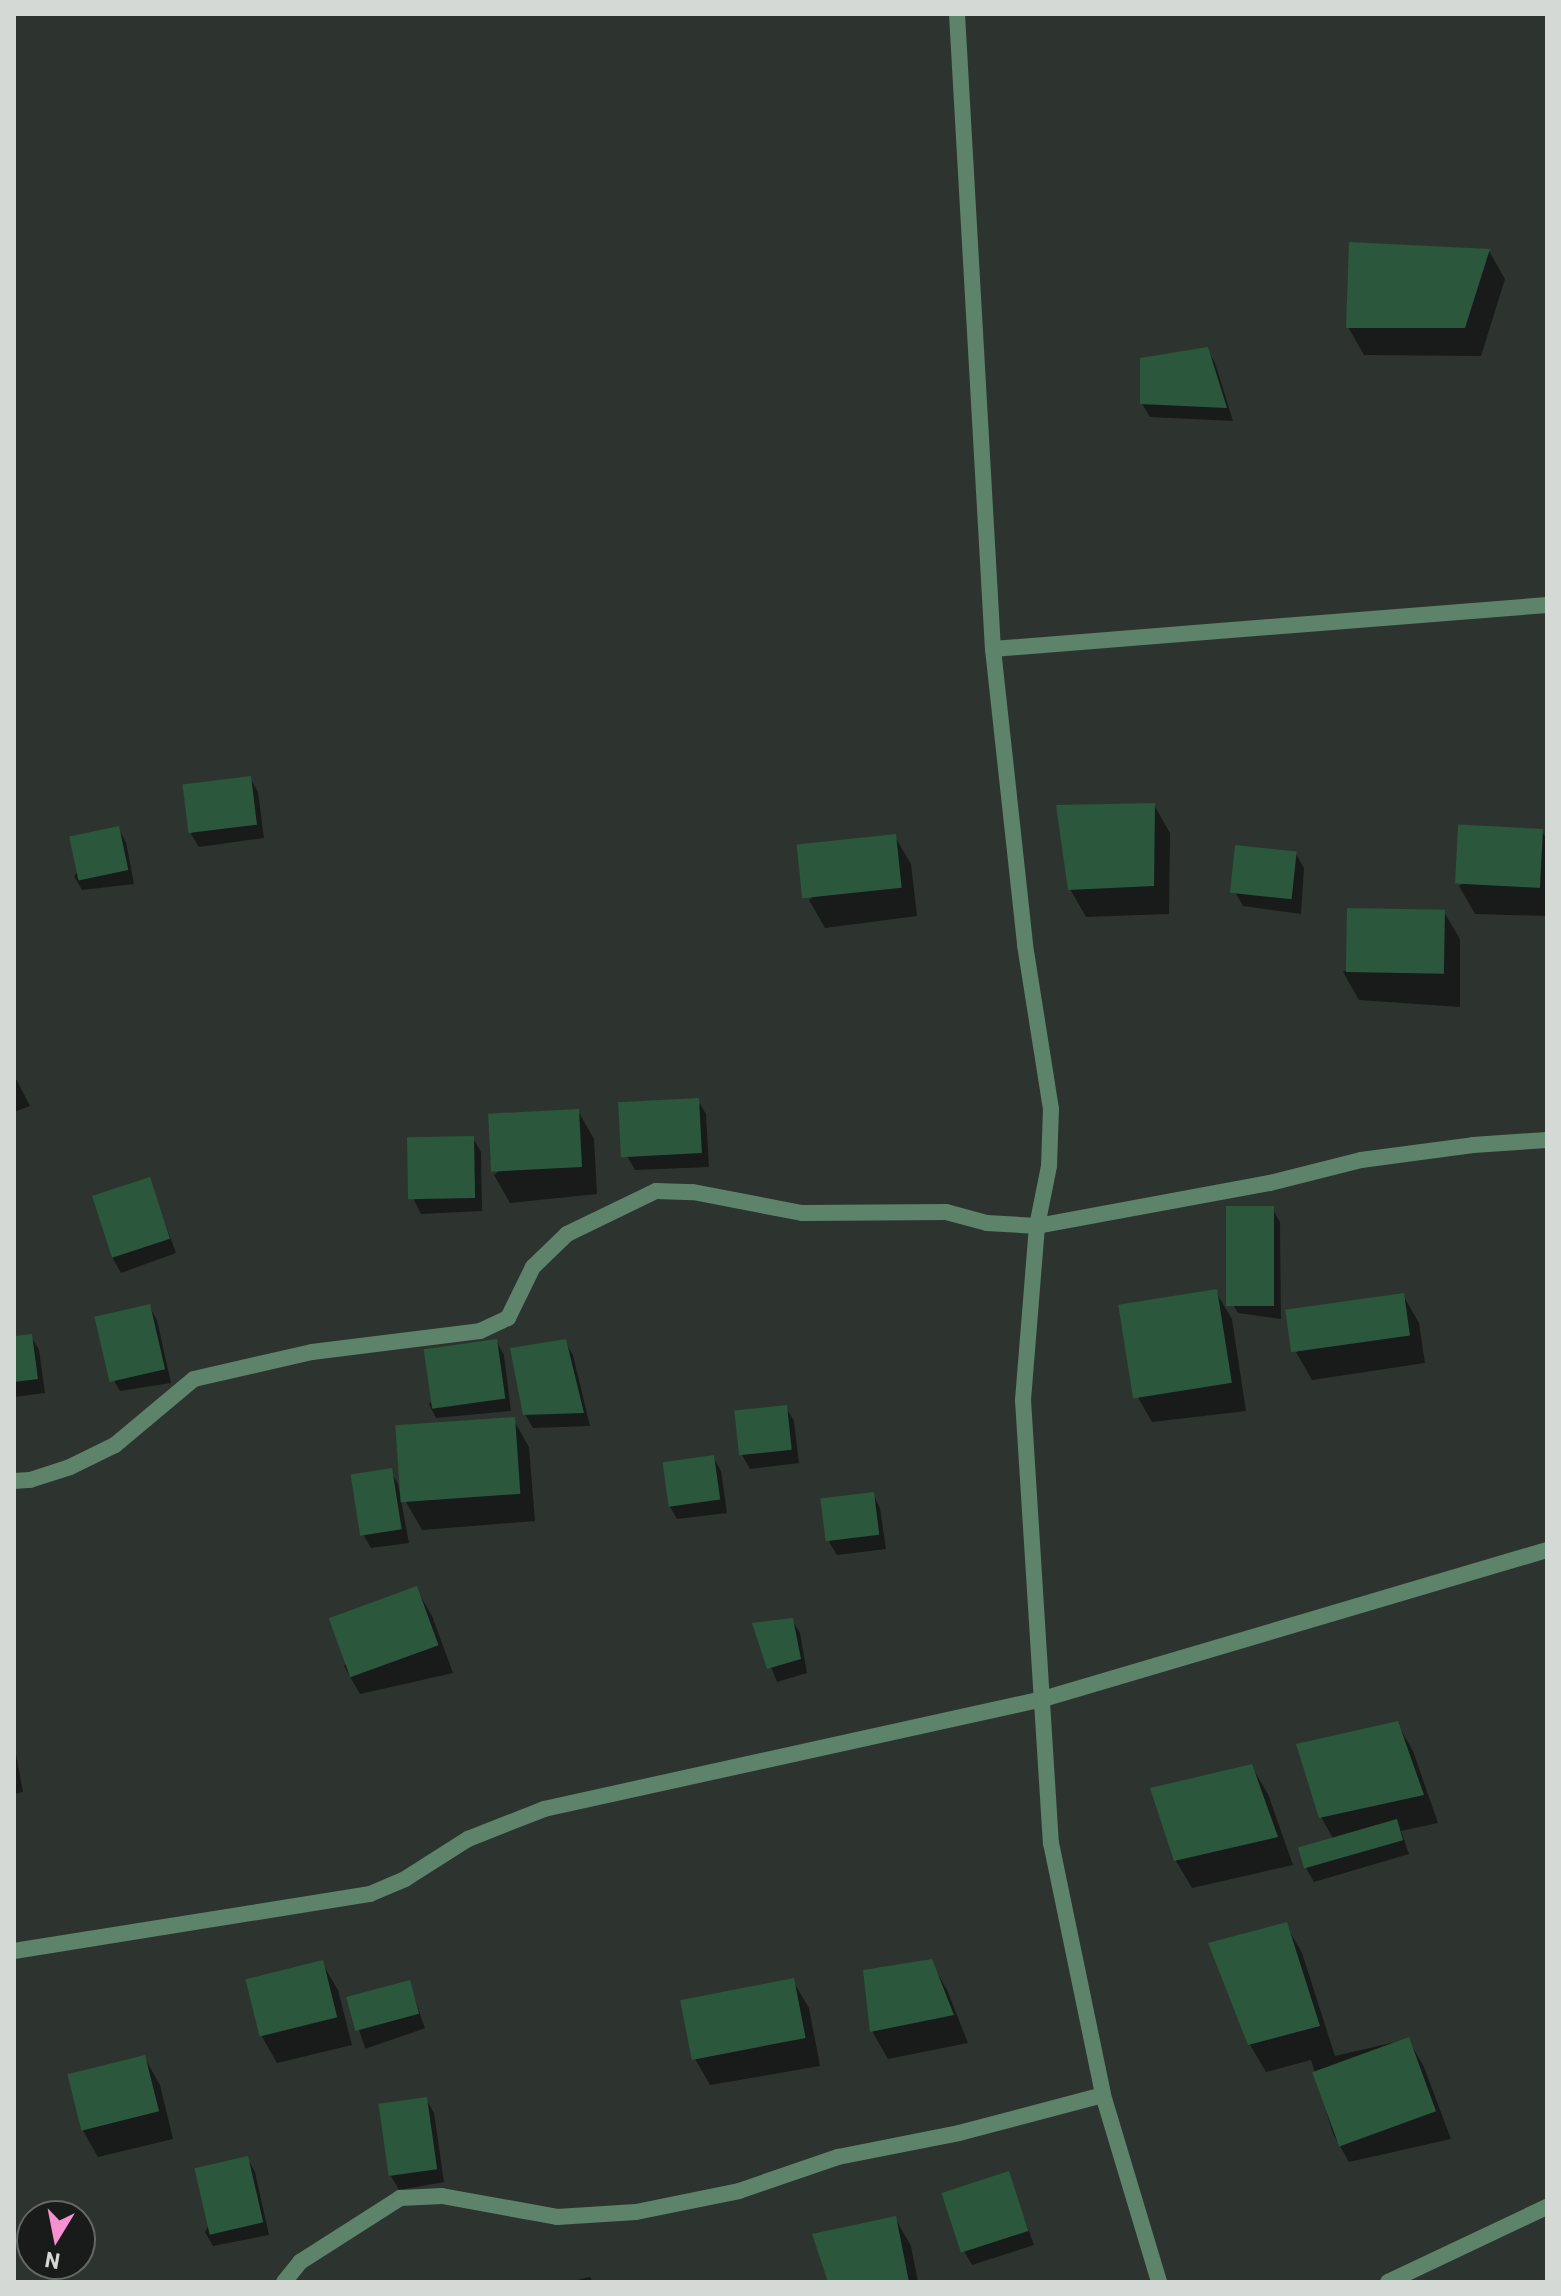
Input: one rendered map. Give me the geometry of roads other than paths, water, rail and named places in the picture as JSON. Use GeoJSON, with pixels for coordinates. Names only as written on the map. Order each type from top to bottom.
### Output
{"type":"FeatureCollection","features":[{"type":"Feature","properties":{"kind":"street"},"geometry":{"type":"LineString","coordinates":[[957,14],[993,649],[1025,945],[1051,1109],[1049,1166],[1037,1226],[1023,1400],[1051,1843],[1103,2095],[1159,2282]]}},
{"type":"Feature","properties":{"kind":"street"},"geometry":{"type":"LineString","coordinates":[[993,649],[1547,605]]}},
{"type":"Feature","properties":{"kind":"street"},"geometry":{"type":"LineString","coordinates":[[14,1481],[30,1480],[70,1467],[115,1445],[194,1379],[312,1352],[480,1331],[508,1318],[533,1267],[567,1234],[656,1191],[693,1192],[802,1213],[946,1212],[987,1223],[1037,1226],[1270,1183],[1361,1160],[1473,1145],[1547,1140]]}},
{"type":"Feature","properties":{"kind":"street"},"geometry":{"type":"LineString","coordinates":[[14,1951],[370,1894],[405,1879],[468,1839],[544,1809],[1043,1699],[1547,1550]]}},
{"type":"Feature","properties":{"kind":"street"},"geometry":{"type":"LineString","coordinates":[[284,2282],[300,2262],[400,2198],[442,2196],[557,2217],[636,2212],[739,2191],[838,2157],[959,2133],[1103,2095]]}},
{"type":"Feature","properties":{"kind":"street"},"geometry":{"type":"LineString","coordinates":[[1388,2282],[1547,2207]]}}]}
